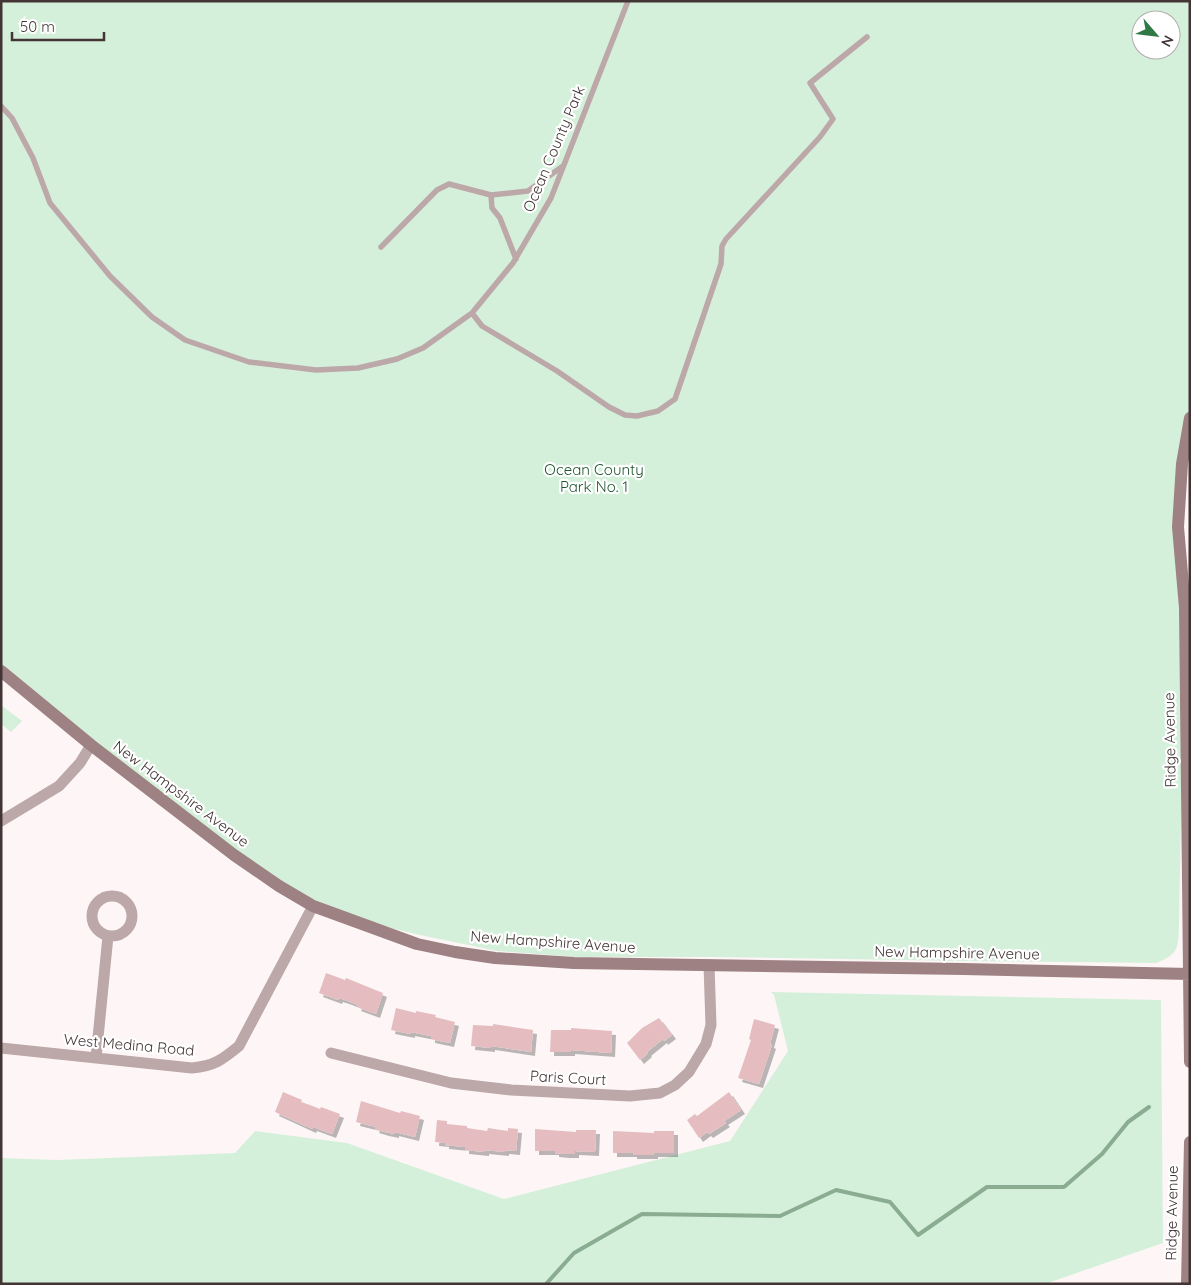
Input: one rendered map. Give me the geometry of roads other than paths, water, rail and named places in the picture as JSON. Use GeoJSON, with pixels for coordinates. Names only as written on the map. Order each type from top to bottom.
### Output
{"type":"FeatureCollection","features":[{"type":"Feature","properties":{"kind":"main road","name":"Ridge Avenue"},"geometry":{"type":"LineString","coordinates":[[1190,418],[1182,464],[1178,527],[1185,608],[1190,1062]]}},
{"type":"Feature","properties":{"kind":"main road","name":"New Hampshire Avenue"},"geometry":{"type":"LineString","coordinates":[[1,670],[91,745],[234,855],[279,886],[313,906],[417,944],[495,958],[574,963],[1190,974]]}},
{"type":"Feature","properties":{"kind":"main road","name":"Ridge Avenue"},"geometry":{"type":"LineString","coordinates":[[1188,1284],[1190,1142]]}},
{"type":"Feature","properties":{"kind":"street"},"geometry":{"type":"LineString","coordinates":[[1,821],[60,786],[80,763],[91,745]]}},
{"type":"Feature","properties":{"kind":"street","name":"West Medina Road"},"geometry":{"type":"LineString","coordinates":[[1,1048],[192,1068],[207,1066],[222,1060],[240,1046],[313,906]]}},
{"type":"Feature","properties":{"kind":"street"},"geometry":{"type":"LineString","coordinates":[[96,1058],[108,936]]}},
{"type":"Feature","properties":{"kind":"street","name":"Paris Court"},"geometry":{"type":"LineString","coordinates":[[331,1053],[450,1083],[511,1090],[630,1096],[660,1093],[675,1085],[689,1072],[706,1044],[710,1025],[709,965]]}},
{"type":"Feature","properties":{"kind":"lane","name":"Ocean County Park"},"geometry":{"type":"LineString","coordinates":[[1,106],[12,118],[33,158],[50,203],[110,276],[152,317],[185,340],[249,362],[316,370],[358,368],[397,358],[423,348],[472,314],[516,259],[551,198],[628,1]]}},
{"type":"Feature","properties":{"kind":"lane"},"geometry":{"type":"LineString","coordinates":[[472,314],[482,326],[557,371],[609,407],[625,415],[638,416],[658,411],[675,399],[721,264],[722,246],[726,238],[827,130],[833,119],[810,84],[867,37]]}},
{"type":"Feature","properties":{"kind":"lane"},"geometry":{"type":"LineString","coordinates":[[381,247],[437,190],[449,184],[491,195],[528,191],[563,166]]}},
{"type":"Feature","properties":{"kind":"lane"},"geometry":{"type":"LineString","coordinates":[[491,195],[492,208],[500,218],[516,259]]}},
{"type":"Feature","properties":{"kind":"waterway"},"geometry":{"type":"LineString","coordinates":[[546,1284],[574,1253],[642,1214],[780,1216],[836,1190],[890,1202],[918,1235],[987,1187],[1064,1187],[1102,1154],[1128,1122],[1149,1107]]}},
{"type":"Feature","properties":{"kind":"park label","name":"Ocean County Park No. 1"},"geometry":{"type":"Point","coordinates":[594,478]}}]}
